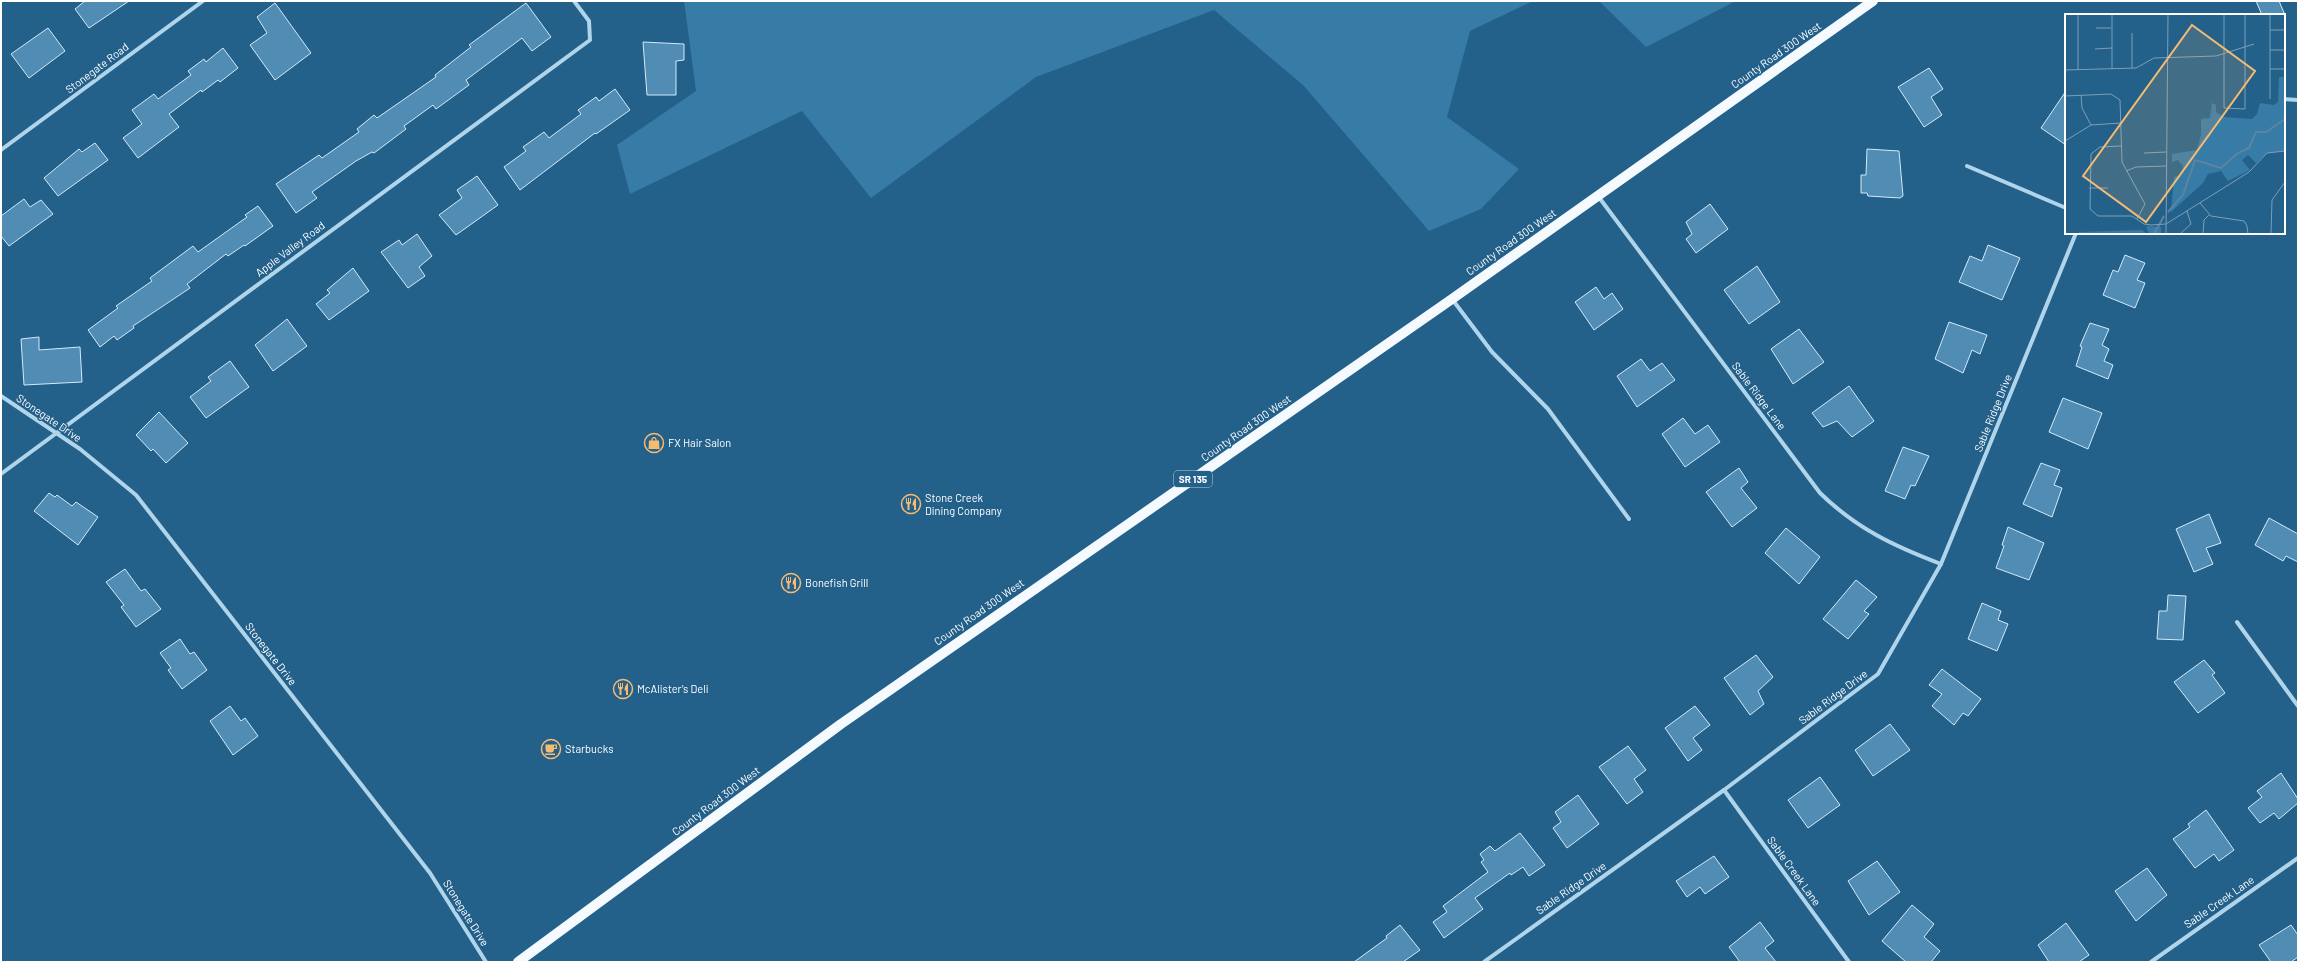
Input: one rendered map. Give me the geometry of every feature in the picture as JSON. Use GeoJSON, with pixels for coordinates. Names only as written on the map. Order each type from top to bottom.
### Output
{"type":"FeatureCollection","features":[{"type":"Feature","properties":{"kind":"main road","name":"County Road 300 West"},"geometry":{"type":"LineString","coordinates":[[518,962],[846,720],[1452,299],[1873,1]]}},
{"type":"Feature","properties":{"kind":"street","name":"Stonegate Road"},"geometry":{"type":"LineString","coordinates":[[1,150],[202,1]]}},
{"type":"Feature","properties":{"kind":"street","name":"Apple Valley Road"},"geometry":{"type":"LineString","coordinates":[[1,474],[590,40],[589,21],[574,1]]}},
{"type":"Feature","properties":{"kind":"street"},"geometry":{"type":"LineString","coordinates":[[2285,100],[2298,100]]}},
{"type":"Feature","properties":{"kind":"street"},"geometry":{"type":"LineString","coordinates":[[1967,166],[2065,208]]}},
{"type":"Feature","properties":{"kind":"street","name":"Sable Ridge Lane"},"geometry":{"type":"LineString","coordinates":[[1598,196],[1820,493],[1855,524],[1898,548],[1941,564]]}},
{"type":"Feature","properties":{"kind":"street","name":"Sable Ridge Drive"},"geometry":{"type":"LineString","coordinates":[[1484,962],[1490,960],[1724,790],[1878,674],[1941,564],[2076,234]]}},
{"type":"Feature","properties":{"kind":"street"},"geometry":{"type":"LineString","coordinates":[[1452,299],[1492,352],[1548,409],[1629,519]]}},
{"type":"Feature","properties":{"kind":"street","name":"Stonegate Drive"},"geometry":{"type":"LineString","coordinates":[[1,396],[80,449],[136,495],[430,873],[486,962]]}},
{"type":"Feature","properties":{"kind":"street"},"geometry":{"type":"LineString","coordinates":[[2237,622],[2298,706]]}},
{"type":"Feature","properties":{"kind":"street","name":"Sable Creek Lane"},"geometry":{"type":"LineString","coordinates":[[1724,790],[1849,962]]}},
{"type":"Feature","properties":{"kind":"street","name":"Sable Creek Lane"},"geometry":{"type":"LineString","coordinates":[[2151,962],[2298,858]]}},
{"type":"Feature","properties":{"kind":"shaded area"},"geometry":{"type":"Polygon","coordinates":[[[684,1],[1533,1],[1470,31],[1447,117],[1519,169],[1481,209],[1429,231],[1303,85],[1214,10],[1036,77],[871,198],[802,111],[630,194],[617,145],[696,91],[684,1]]]}},
{"type":"Feature","properties":{"kind":"shaded area"},"geometry":{"type":"Polygon","coordinates":[[[1599,1],[1736,1],[1646,47],[1599,1]]]}},
{"type":"Feature","properties":{"kind":"building"},"geometry":{"type":"Polygon","coordinates":[[[85,1],[129,1],[89,28],[75,9],[85,1]]]}},
{"type":"Feature","properties":{"kind":"building"},"geometry":{"type":"Polygon","coordinates":[[[2256,1],[2279,1],[2285,14],[2262,14],[2256,1]]]}},
{"type":"Feature","properties":{"kind":"building"},"geometry":{"type":"Polygon","coordinates":[[[275,3],[311,53],[275,80],[250,45],[267,33],[257,17],[275,3]]]}},
{"type":"Feature","properties":{"kind":"building"},"geometry":{"type":"Polygon","coordinates":[[[526,3],[551,37],[532,51],[522,38],[466,80],[469,85],[436,109],[433,105],[404,126],[406,129],[374,153],[372,152],[356,161],[312,192],[317,198],[296,213],[276,184],[319,155],[322,158],[359,132],[357,129],[374,115],[377,118],[436,77],[435,75],[471,47],[469,45],[526,3]]]}},
{"type":"Feature","properties":{"kind":"building"},"geometry":{"type":"Polygon","coordinates":[[[48,28],[65,51],[29,78],[11,54],[48,28]]]}},
{"type":"Feature","properties":{"kind":"building"},"geometry":{"type":"Polygon","coordinates":[[[643,42],[684,44],[684,60],[676,61],[676,95],[647,95],[643,42]]]}},
{"type":"Feature","properties":{"kind":"building"},"geometry":{"type":"Polygon","coordinates":[[[223,48],[238,68],[220,82],[218,80],[202,92],[201,90],[169,114],[179,127],[138,158],[123,138],[142,124],[132,110],[154,94],[158,99],[191,75],[188,71],[204,59],[206,62],[223,48]]]}},
{"type":"Feature","properties":{"kind":"building"},"geometry":{"type":"Polygon","coordinates":[[[1929,68],[1943,89],[1931,97],[1942,115],[1924,127],[1898,87],[1929,68]]]}},
{"type":"Feature","properties":{"kind":"building"},"geometry":{"type":"Polygon","coordinates":[[[615,89],[630,110],[596,134],[595,133],[520,190],[504,167],[526,151],[523,147],[544,132],[549,138],[581,114],[578,110],[596,97],[599,101],[615,89]]]}},
{"type":"Feature","properties":{"kind":"building"},"geometry":{"type":"Polygon","coordinates":[[[2065,92],[2065,144],[2041,128],[2065,92]]]}},
{"type":"Feature","properties":{"kind":"building"},"geometry":{"type":"Polygon","coordinates":[[[95,143],[108,160],[58,196],[44,178],[79,149],[82,152],[95,143]]]}},
{"type":"Feature","properties":{"kind":"building"},"geometry":{"type":"Polygon","coordinates":[[[1867,149],[1899,151],[1903,196],[1900,198],[1868,196],[1867,193],[1861,193],[1861,175],[1866,175],[1867,149]]]}},
{"type":"Feature","properties":{"kind":"building"},"geometry":{"type":"Polygon","coordinates":[[[477,176],[498,205],[456,235],[439,215],[462,198],[457,190],[477,176]]]}},
{"type":"Feature","properties":{"kind":"building"},"geometry":{"type":"Polygon","coordinates":[[[24,199],[30,207],[41,200],[53,214],[9,246],[1,236],[1,216],[24,199]]]}},
{"type":"Feature","properties":{"kind":"building"},"geometry":{"type":"Polygon","coordinates":[[[1710,204],[1728,229],[1696,253],[1686,239],[1692,234],[1686,222],[1710,204]]]}},
{"type":"Feature","properties":{"kind":"building"},"geometry":{"type":"Polygon","coordinates":[[[258,206],[273,226],[245,246],[244,245],[228,256],[226,254],[187,284],[190,288],[133,326],[134,328],[117,340],[114,336],[100,347],[88,330],[118,308],[116,306],[152,281],[150,278],[193,246],[198,252],[247,217],[245,215],[258,206]]]}},
{"type":"Feature","properties":{"kind":"building"},"geometry":{"type":"Polygon","coordinates":[[[417,234],[432,256],[419,267],[425,276],[408,288],[381,252],[399,240],[402,245],[417,234]]]}},
{"type":"Feature","properties":{"kind":"building"},"geometry":{"type":"Polygon","coordinates":[[[1988,245],[2020,258],[2002,300],[1959,282],[1970,256],[1982,261],[1988,245]]]}},
{"type":"Feature","properties":{"kind":"building"},"geometry":{"type":"Polygon","coordinates":[[[2125,255],[2145,263],[2137,280],[2145,283],[2135,308],[2103,295],[2113,270],[2118,272],[2125,255]]]}},
{"type":"Feature","properties":{"kind":"building"},"geometry":{"type":"Polygon","coordinates":[[[1757,266],[1780,302],[1749,324],[1724,290],[1757,266]]]}},
{"type":"Feature","properties":{"kind":"building"},"geometry":{"type":"Polygon","coordinates":[[[353,268],[369,291],[329,320],[316,304],[330,293],[327,290],[353,268]]]}},
{"type":"Feature","properties":{"kind":"building"},"geometry":{"type":"Polygon","coordinates":[[[1596,287],[1604,299],[1612,293],[1623,309],[1594,330],[1575,302],[1596,287]]]}},
{"type":"Feature","properties":{"kind":"building"},"geometry":{"type":"Polygon","coordinates":[[[287,319],[307,346],[273,371],[255,345],[287,319]]]}},
{"type":"Feature","properties":{"kind":"building"},"geometry":{"type":"Polygon","coordinates":[[[1949,322],[1987,335],[1980,354],[1972,350],[1963,373],[1935,359],[1949,322]]]}},
{"type":"Feature","properties":{"kind":"building"},"geometry":{"type":"Polygon","coordinates":[[[2090,323],[2109,329],[2102,345],[2109,349],[2104,361],[2113,365],[2108,379],[2076,366],[2082,347],[2080,346],[2090,323]]]}},
{"type":"Feature","properties":{"kind":"building"},"geometry":{"type":"Polygon","coordinates":[[[1799,329],[1824,362],[1793,384],[1771,349],[1799,329]]]}},
{"type":"Feature","properties":{"kind":"building"},"geometry":{"type":"Polygon","coordinates":[[[39,337],[39,350],[80,347],[82,382],[24,385],[21,339],[39,337]]]}},
{"type":"Feature","properties":{"kind":"building"},"geometry":{"type":"Polygon","coordinates":[[[1641,359],[1650,371],[1662,363],[1675,380],[1637,407],[1617,376],[1641,359]]]}},
{"type":"Feature","properties":{"kind":"building"},"geometry":{"type":"Polygon","coordinates":[[[230,361],[249,387],[206,418],[190,397],[211,381],[208,377],[230,361]]]}},
{"type":"Feature","properties":{"kind":"building"},"geometry":{"type":"Polygon","coordinates":[[[1849,386],[1874,421],[1852,437],[1837,421],[1823,427],[1812,413],[1849,386]]]}},
{"type":"Feature","properties":{"kind":"building"},"geometry":{"type":"Polygon","coordinates":[[[2063,398],[2102,413],[2088,449],[2049,432],[2063,398]]]}},
{"type":"Feature","properties":{"kind":"building"},"geometry":{"type":"Polygon","coordinates":[[[159,412],[188,443],[166,463],[153,449],[151,451],[136,435],[159,412]]]}},
{"type":"Feature","properties":{"kind":"building"},"geometry":{"type":"Polygon","coordinates":[[[1683,418],[1695,434],[1708,425],[1720,442],[1685,467],[1662,434],[1683,418]]]}},
{"type":"Feature","properties":{"kind":"building"},"geometry":{"type":"Polygon","coordinates":[[[1903,447],[1929,456],[1915,486],[1911,485],[1905,499],[1885,491],[1903,447]]]}},
{"type":"Feature","properties":{"kind":"building"},"geometry":{"type":"Polygon","coordinates":[[[2041,463],[2060,470],[2054,485],[2062,488],[2052,517],[2023,504],[2041,463]]]}},
{"type":"Feature","properties":{"kind":"building"},"geometry":{"type":"Polygon","coordinates":[[[1739,468],[1748,482],[1741,488],[1757,508],[1732,527],[1706,492],[1739,468]]]}},
{"type":"Feature","properties":{"kind":"building"},"geometry":{"type":"Polygon","coordinates":[[[49,493],[55,497],[57,495],[72,506],[76,502],[98,517],[78,545],[34,511],[49,493]]]}},
{"type":"Feature","properties":{"kind":"building"},"geometry":{"type":"Polygon","coordinates":[[[2209,514],[2221,543],[2206,548],[2213,564],[2194,572],[2176,529],[2209,514]]]}},
{"type":"Feature","properties":{"kind":"building"},"geometry":{"type":"Polygon","coordinates":[[[2269,518],[2298,534],[2298,562],[2286,556],[2283,561],[2255,545],[2269,518]]]}},
{"type":"Feature","properties":{"kind":"building"},"geometry":{"type":"Polygon","coordinates":[[[2008,527],[2044,543],[2029,580],[1996,568],[2004,546],[2002,545],[2008,527]]]}},
{"type":"Feature","properties":{"kind":"building"},"geometry":{"type":"Polygon","coordinates":[[[1786,528],[1820,557],[1799,584],[1765,553],[1786,528]]]}},
{"type":"Feature","properties":{"kind":"building"},"geometry":{"type":"Polygon","coordinates":[[[125,569],[141,591],[145,589],[161,609],[136,627],[121,607],[124,605],[106,582],[125,569]]]}},
{"type":"Feature","properties":{"kind":"building"},"geometry":{"type":"Polygon","coordinates":[[[1856,580],[1877,597],[1864,611],[1869,614],[1848,639],[1823,619],[1856,580]]]}},
{"type":"Feature","properties":{"kind":"building"},"geometry":{"type":"Polygon","coordinates":[[[2168,595],[2186,596],[2183,640],[2157,639],[2159,611],[2167,611],[2168,595]]]}},
{"type":"Feature","properties":{"kind":"building"},"geometry":{"type":"Polygon","coordinates":[[[1982,603],[2001,611],[1998,620],[2008,624],[1997,651],[1968,639],[1982,603]]]}},
{"type":"Feature","properties":{"kind":"building"},"geometry":{"type":"Polygon","coordinates":[[[180,639],[190,654],[194,652],[207,670],[182,689],[168,670],[171,668],[160,653],[180,639]]]}},
{"type":"Feature","properties":{"kind":"building"},"geometry":{"type":"Polygon","coordinates":[[[1756,655],[1773,677],[1758,691],[1764,704],[1750,715],[1724,678],[1756,655]]]}},
{"type":"Feature","properties":{"kind":"building"},"geometry":{"type":"Polygon","coordinates":[[[2204,660],[2215,673],[2212,675],[2225,693],[2198,713],[2174,682],[2204,660]]]}},
{"type":"Feature","properties":{"kind":"building"},"geometry":{"type":"Polygon","coordinates":[[[1942,669],[1981,699],[1968,716],[1963,713],[1954,725],[1932,706],[1942,694],[1929,685],[1942,669]]]}},
{"type":"Feature","properties":{"kind":"building"},"geometry":{"type":"Polygon","coordinates":[[[230,706],[241,721],[245,718],[258,736],[233,755],[210,721],[230,706]]]}},
{"type":"Feature","properties":{"kind":"building"},"geometry":{"type":"Polygon","coordinates":[[[1695,706],[1710,725],[1693,738],[1702,750],[1688,761],[1665,728],[1695,706]]]}},
{"type":"Feature","properties":{"kind":"building"},"geometry":{"type":"Polygon","coordinates":[[[1890,724],[1910,750],[1873,776],[1855,750],[1890,724]]]}},
{"type":"Feature","properties":{"kind":"building"},"geometry":{"type":"Polygon","coordinates":[[[1628,746],[1646,770],[1634,779],[1643,792],[1627,804],[1599,767],[1628,746]]]}},
{"type":"Feature","properties":{"kind":"building"},"geometry":{"type":"Polygon","coordinates":[[[2281,773],[2298,799],[2298,803],[2279,819],[2274,813],[2260,823],[2248,808],[2262,797],[2257,791],[2281,773]]]}},
{"type":"Feature","properties":{"kind":"building"},"geometry":{"type":"Polygon","coordinates":[[[1820,777],[1840,805],[1808,828],[1788,800],[1820,777]]]}},
{"type":"Feature","properties":{"kind":"building"},"geometry":{"type":"Polygon","coordinates":[[[1578,795],[1599,824],[1567,848],[1553,828],[1561,822],[1555,812],[1578,795]]]}},
{"type":"Feature","properties":{"kind":"building"},"geometry":{"type":"Polygon","coordinates":[[[2206,810],[2234,850],[2219,861],[2214,854],[2195,868],[2173,839],[2190,827],[2188,824],[2206,810]]]}},
{"type":"Feature","properties":{"kind":"building"},"geometry":{"type":"Polygon","coordinates":[[[1520,833],[1545,865],[1529,876],[1523,867],[1511,875],[1510,873],[1475,898],[1483,909],[1444,938],[1433,922],[1447,912],[1443,906],[1488,872],[1481,862],[1484,860],[1480,854],[1490,846],[1495,851],[1520,833]]]}},
{"type":"Feature","properties":{"kind":"building"},"geometry":{"type":"Polygon","coordinates":[[[1714,856],[1729,877],[1705,894],[1700,887],[1687,897],[1676,881],[1714,856]]]}},
{"type":"Feature","properties":{"kind":"building"},"geometry":{"type":"Polygon","coordinates":[[[1877,861],[1900,892],[1869,915],[1848,881],[1877,861]]]}},
{"type":"Feature","properties":{"kind":"building"},"geometry":{"type":"Polygon","coordinates":[[[2147,868],[2167,895],[2136,921],[2115,891],[2147,868]]]}},
{"type":"Feature","properties":{"kind":"building"},"geometry":{"type":"Polygon","coordinates":[[[1912,905],[1934,924],[1924,937],[1940,951],[1931,962],[1906,962],[1882,941],[1912,905]]]}},
{"type":"Feature","properties":{"kind":"building"},"geometry":{"type":"Polygon","coordinates":[[[1760,922],[1774,941],[1765,948],[1776,962],[1740,962],[1729,947],[1760,922]]]}},
{"type":"Feature","properties":{"kind":"building"},"geometry":{"type":"Polygon","coordinates":[[[2066,923],[2089,955],[2079,962],[2049,962],[2038,945],[2066,923]]]}},
{"type":"Feature","properties":{"kind":"building"},"geometry":{"type":"Polygon","coordinates":[[[1400,925],[1420,950],[1403,962],[1354,962],[1387,938],[1386,936],[1400,925]]]}},
{"type":"Feature","properties":{"kind":"building"},"geometry":{"type":"Polygon","coordinates":[[[2291,925],[2298,935],[2298,957],[2291,962],[2271,962],[2259,945],[2291,925]]]}},
{"type":"Feature","properties":{"kind":"place","name":"FX Hair Salon"},"geometry":{"type":"Point","coordinates":[654,443]}},
{"type":"Feature","properties":{"kind":"place","name":"Stone Creek Dining Company"},"geometry":{"type":"Point","coordinates":[911,504]}},
{"type":"Feature","properties":{"kind":"place","name":"Bonefish Grill"},"geometry":{"type":"Point","coordinates":[791,583]}},
{"type":"Feature","properties":{"kind":"place","name":"McAlister's Deli"},"geometry":{"type":"Point","coordinates":[623,689]}},
{"type":"Feature","properties":{"kind":"place","name":"Starbucks"},"geometry":{"type":"Point","coordinates":[551,749]}}]}
